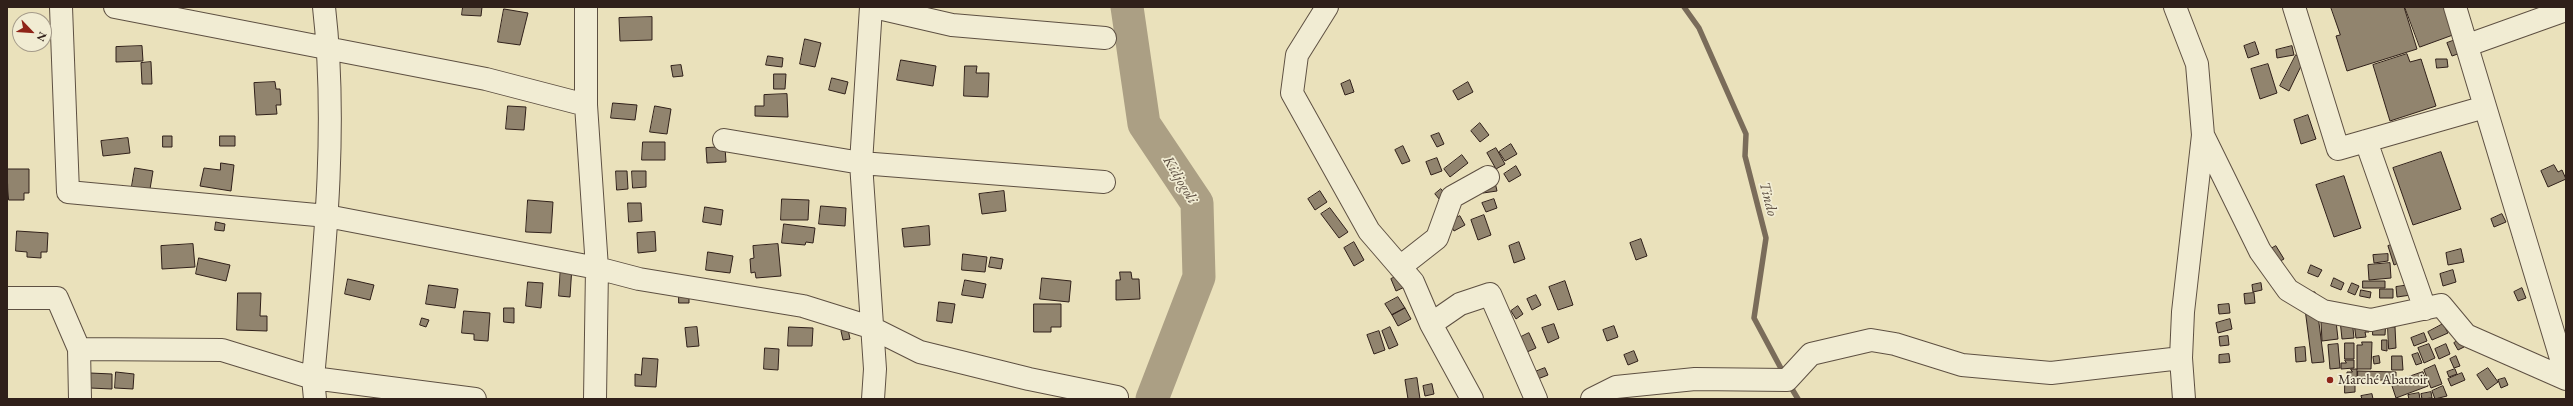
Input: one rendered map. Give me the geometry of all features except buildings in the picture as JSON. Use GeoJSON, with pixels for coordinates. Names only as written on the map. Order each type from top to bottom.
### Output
{"type":"FeatureCollection","features":[{"type":"Feature","properties":{"kind":"street"},"geometry":{"type":"LineString","coordinates":[[61,7],[68,192],[327,216],[597,268],[639,279],[803,306],[870,327],[920,352],[1029,379],[1117,397]]}},
{"type":"Feature","properties":{"kind":"street"},"geometry":{"type":"LineString","coordinates":[[116,7],[486,79],[586,105]]}},
{"type":"Feature","properties":{"kind":"street"},"geometry":{"type":"LineString","coordinates":[[314,389],[327,216],[329,48],[324,7]]}},
{"type":"Feature","properties":{"kind":"street"},"geometry":{"type":"LineString","coordinates":[[586,7],[586,105],[597,268],[595,399]]}},
{"type":"Feature","properties":{"kind":"street"},"geometry":{"type":"LineString","coordinates":[[871,7],[861,163],[870,327],[874,370],[873,399]]}},
{"type":"Feature","properties":{"kind":"street"},"geometry":{"type":"LineString","coordinates":[[874,7],[952,25],[1105,38]]}},
{"type":"Feature","properties":{"kind":"street"},"geometry":{"type":"LineString","coordinates":[[1327,7],[1297,55],[1292,93],[1369,231],[1413,282],[1431,324],[1472,399]]}},
{"type":"Feature","properties":{"kind":"street"},"geometry":{"type":"LineString","coordinates":[[2175,7],[2197,64],[2203,135],[2183,312],[2181,358],[2184,399]]}},
{"type":"Feature","properties":{"kind":"street"},"geometry":{"type":"LineString","coordinates":[[2294,7],[2338,149],[2486,107]]}},
{"type":"Feature","properties":{"kind":"street"},"geometry":{"type":"LineString","coordinates":[[2455,7],[2468,45],[2566,375]]}},
{"type":"Feature","properties":{"kind":"street"},"geometry":{"type":"LineString","coordinates":[[2468,45],[2566,10]]}},
{"type":"Feature","properties":{"kind":"street"},"geometry":{"type":"LineString","coordinates":[[2203,135],[2260,251],[2288,290],[2323,311],[2371,320],[2441,305],[2466,335],[2566,379]]}},
{"type":"Feature","properties":{"kind":"street"},"geometry":{"type":"LineString","coordinates":[[724,140],[861,163],[1104,182]]}},
{"type":"Feature","properties":{"kind":"street"},"geometry":{"type":"LineString","coordinates":[[2366,141],[2425,309]]}},
{"type":"Feature","properties":{"kind":"street"},"geometry":{"type":"LineString","coordinates":[[1400,268],[1437,238],[1452,197],[1488,177]]}},
{"type":"Feature","properties":{"kind":"street"},"geometry":{"type":"LineString","coordinates":[[1431,324],[1460,304],[1490,294],[1536,399]]}},
{"type":"Feature","properties":{"kind":"street"},"geometry":{"type":"LineString","coordinates":[[7,298],[57,298],[79,349],[80,399]]}},
{"type":"Feature","properties":{"kind":"street"},"geometry":{"type":"LineString","coordinates":[[1592,399],[1616,387],[1695,379],[1787,380],[1811,354],[1871,340],[1895,344],[1962,365],[2051,373],[2181,358]]}},
{"type":"Feature","properties":{"kind":"street"},"geometry":{"type":"LineString","coordinates":[[79,349],[222,350],[314,389],[475,399]]}},
{"type":"Feature","properties":{"kind":"waterway","name":"Kidjogoli"},"geometry":{"type":"LineString","coordinates":[[1127,7],[1144,124],[1197,203],[1199,277],[1152,399]]}},
{"type":"Feature","properties":{"kind":"waterway","name":"Tindo"},"geometry":{"type":"LineString","coordinates":[[1684,7],[1699,28],[1746,134],[1745,156],[1766,238],[1754,318],[1784,374]]}},
{"type":"Feature","properties":{"kind":"waterway","name":"Tindo"},"geometry":{"type":"LineString","coordinates":[[1789,384],[1798,399]]}},
{"type":"Feature","properties":{"kind":"place","name":"Marché Abattoir"},"geometry":{"type":"Point","coordinates":[2330,380]}}]}
